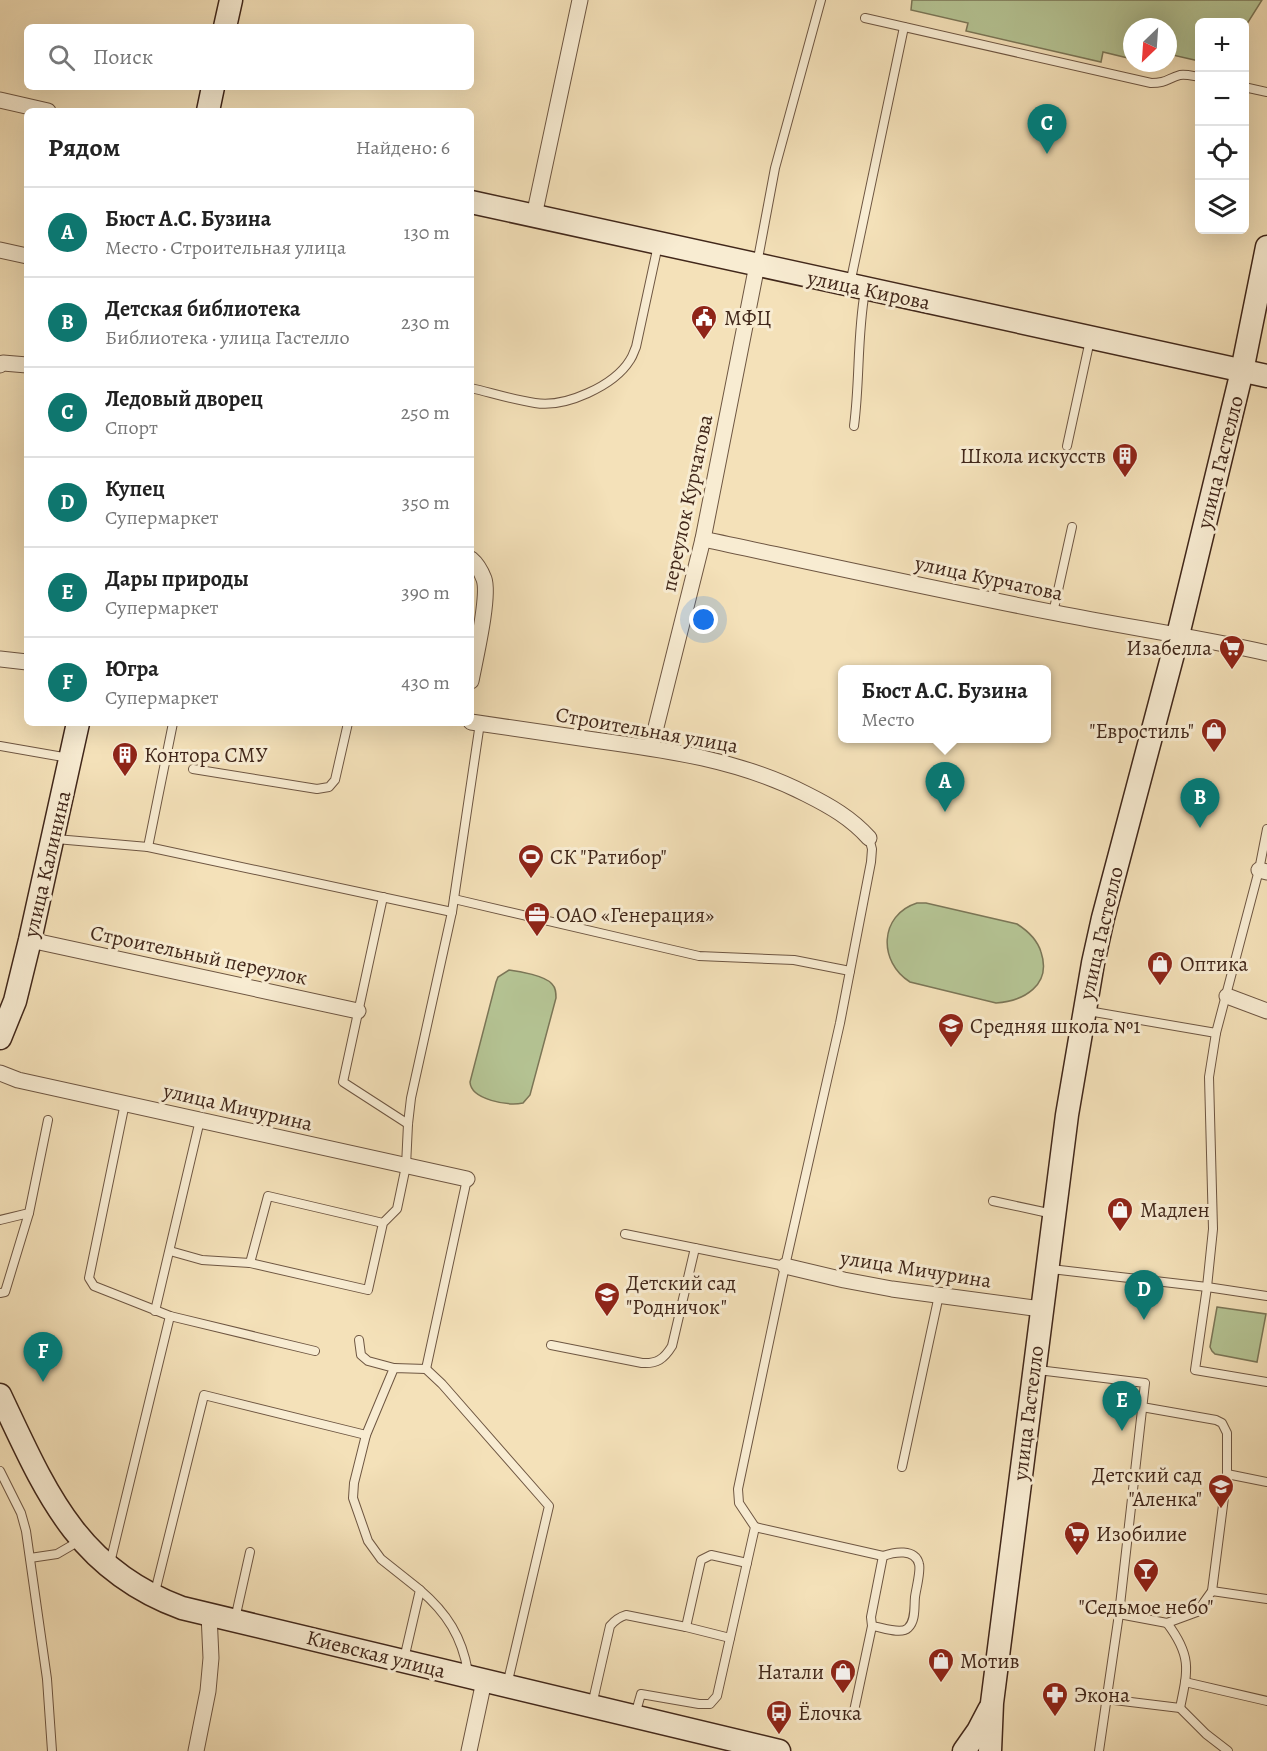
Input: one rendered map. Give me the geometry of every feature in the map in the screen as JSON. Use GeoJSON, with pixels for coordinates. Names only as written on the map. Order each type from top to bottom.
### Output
{"type":"FeatureCollection","features":[{"type":"Feature","properties":{"kind":"street"},"geometry":{"type":"LineString","coordinates":[[226,24],[231,0]]}},
{"type":"Feature","properties":{"kind":"street"},"geometry":{"type":"LineString","coordinates":[[534,216],[580,0]]}},
{"type":"Feature","properties":{"kind":"street"},"geometry":{"type":"LineString","coordinates":[[208,108],[212,90]]}},
{"type":"Feature","properties":{"kind":"street"},"geometry":{"type":"LineString","coordinates":[[0,100],[35,108]]}},
{"type":"Feature","properties":{"kind":"street","name":"улица Кирова"},"geometry":{"type":"LineString","coordinates":[[474,203],[1267,376]]}},
{"type":"Feature","properties":{"kind":"street","name":"улица Гастелло"},"geometry":{"type":"LineString","coordinates":[[992,1703],[1046,1269],[1071,1085],[1084,1010],[1103,918],[1178,635],[1242,371],[1267,247]]}},
{"type":"Feature","properties":{"kind":"street"},"geometry":{"type":"LineString","coordinates":[[0,250],[24,255]]}},
{"type":"Feature","properties":{"kind":"street","name":"переулок Курчатова"},"geometry":{"type":"LineString","coordinates":[[651,747],[703,539],[757,265]]}},
{"type":"Feature","properties":{"kind":"street"},"geometry":{"type":"LineString","coordinates":[[0,365],[3,363],[24,365]]}},
{"type":"Feature","properties":{"kind":"street","name":"улица Курчатова"},"geometry":{"type":"LineString","coordinates":[[703,539],[1053,613],[1267,653]]}},
{"type":"Feature","properties":{"kind":"street"},"geometry":{"type":"LineString","coordinates":[[474,561],[485,580],[486,598],[474,664]]}},
{"type":"Feature","properties":{"kind":"street"},"geometry":{"type":"LineString","coordinates":[[0,659],[24,662]]}},
{"type":"Feature","properties":{"kind":"street","name":"Строительная улица"},"geometry":{"type":"LineString","coordinates":[[475,723],[651,747],[710,759],[755,772],[788,784],[830,806],[857,825],[869,838]]}},
{"type":"Feature","properties":{"kind":"street","name":"улица Калинина"},"geometry":{"type":"LineString","coordinates":[[0,1038],[15,1001],[77,726]]}},
{"type":"Feature","properties":{"kind":"street","name":"Строительный переулок"},"geometry":{"type":"LineString","coordinates":[[30,939],[358,1011]]}},
{"type":"Feature","properties":{"kind":"street"},"geometry":{"type":"LineString","coordinates":[[1227,996],[1267,1011]]}},
{"type":"Feature","properties":{"kind":"street","name":"улица Мичурина"},"geometry":{"type":"LineString","coordinates":[[0,1073],[18,1080],[466,1179]]}},
{"type":"Feature","properties":{"kind":"street","name":"улица Мичурина"},"geometry":{"type":"LineString","coordinates":[[785,1266],[844,1280],[1041,1310]]}},
{"type":"Feature","properties":{"kind":"street","name":"Киевская улица"},"geometry":{"type":"LineString","coordinates":[[0,1395],[54,1502],[81,1540],[109,1567],[154,1596],[182,1608],[635,1717],[738,1748],[779,1751]]}},
{"type":"Feature","properties":{"kind":"street"},"geometry":{"type":"LineString","coordinates":[[196,1751],[212,1658],[209,1614]]}},
{"type":"Feature","properties":{"kind":"street"},"geometry":{"type":"LineString","coordinates":[[469,1751],[476,1679]]}},
{"type":"Feature","properties":{"kind":"street"},"geometry":{"type":"LineString","coordinates":[[964,1751],[978,1731],[992,1703]]}},
{"type":"Feature","properties":{"kind":"street"},"geometry":{"type":"LineString","coordinates":[[990,1751],[992,1703]]}},
{"type":"Feature","properties":{"kind":"lane"},"geometry":{"type":"LineString","coordinates":[[757,265],[775,168],[821,0]]}},
{"type":"Feature","properties":{"kind":"lane"},"geometry":{"type":"LineString","coordinates":[[866,18],[1151,83],[1161,83],[1180,75],[1195,76]]}},
{"type":"Feature","properties":{"kind":"lane"},"geometry":{"type":"LineString","coordinates":[[854,426],[858,396],[860,321],[857,287],[904,27]]}},
{"type":"Feature","properties":{"kind":"lane"},"geometry":{"type":"LineString","coordinates":[[1249,88],[1267,92]]}},
{"type":"Feature","properties":{"kind":"lane"},"geometry":{"type":"LineString","coordinates":[[474,389],[551,404],[589,393],[608,382],[630,360],[636,347],[659,244]]}},
{"type":"Feature","properties":{"kind":"lane"},"geometry":{"type":"LineString","coordinates":[[1067,446],[1090,338]]}},
{"type":"Feature","properties":{"kind":"lane"},"geometry":{"type":"LineString","coordinates":[[1053,613],[1072,527]]}},
{"type":"Feature","properties":{"kind":"lane"},"geometry":{"type":"LineString","coordinates":[[170,1251],[202,1260],[250,1263],[368,1290],[383,1223],[397,1209],[406,1166],[411,1098],[452,912],[475,723]]}},
{"type":"Feature","properties":{"kind":"lane"},"geometry":{"type":"LineString","coordinates":[[148,847],[172,726]]}},
{"type":"Feature","properties":{"kind":"lane"},"geometry":{"type":"LineString","coordinates":[[193,769],[317,789],[329,787],[335,780],[347,726]]}},
{"type":"Feature","properties":{"kind":"lane"},"geometry":{"type":"LineString","coordinates":[[0,746],[70,759]]}},
{"type":"Feature","properties":{"kind":"lane"},"geometry":{"type":"LineString","coordinates":[[1267,829],[1263,871],[1216,1033],[1209,1077],[1213,1229],[1195,1370],[1267,1382]]}},
{"type":"Feature","properties":{"kind":"lane"},"geometry":{"type":"LineString","coordinates":[[52,838],[148,847],[452,912]]}},
{"type":"Feature","properties":{"kind":"lane"},"geometry":{"type":"LineString","coordinates":[[869,838],[872,849],[871,862],[850,971],[738,1489],[739,1503],[755,1527],[883,1556],[895,1551],[914,1557],[919,1564],[913,1620],[908,1629],[902,1631],[872,1626]]}},
{"type":"Feature","properties":{"kind":"lane"},"geometry":{"type":"LineString","coordinates":[[383,897],[343,1082],[408,1124]]}},
{"type":"Feature","properties":{"kind":"lane"},"geometry":{"type":"LineString","coordinates":[[454,899],[699,956],[794,960],[850,971]]}},
{"type":"Feature","properties":{"kind":"lane"},"geometry":{"type":"LineString","coordinates":[[1084,1010],[1216,1033]]}},
{"type":"Feature","properties":{"kind":"lane"},"geometry":{"type":"LineString","coordinates":[[125,1103],[89,1278],[94,1286],[170,1316],[315,1351]]}},
{"type":"Feature","properties":{"kind":"lane"},"geometry":{"type":"LineString","coordinates":[[155,1311],[200,1119]]}},
{"type":"Feature","properties":{"kind":"lane"},"geometry":{"type":"LineString","coordinates":[[0,1293],[5,1292],[28,1213],[48,1120]]}},
{"type":"Feature","properties":{"kind":"lane"},"geometry":{"type":"LineString","coordinates":[[426,1368],[466,1179]]}},
{"type":"Feature","properties":{"kind":"lane"},"geometry":{"type":"LineString","coordinates":[[250,1263],[268,1196],[383,1223]]}},
{"type":"Feature","properties":{"kind":"lane"},"geometry":{"type":"LineString","coordinates":[[993,1201],[1054,1214]]}},
{"type":"Feature","properties":{"kind":"lane"},"geometry":{"type":"LineString","coordinates":[[0,1220],[28,1213]]}},
{"type":"Feature","properties":{"kind":"lane"},"geometry":{"type":"LineString","coordinates":[[625,1234],[785,1266]]}},
{"type":"Feature","properties":{"kind":"lane"},"geometry":{"type":"LineString","coordinates":[[551,1345],[642,1363],[651,1364],[660,1361],[672,1346],[695,1248]]}},
{"type":"Feature","properties":{"kind":"lane"},"geometry":{"type":"LineString","coordinates":[[1046,1269],[1267,1296]]}},
{"type":"Feature","properties":{"kind":"lane"},"geometry":{"type":"LineString","coordinates":[[902,1467],[939,1295]]}},
{"type":"Feature","properties":{"kind":"lane"},"geometry":{"type":"LineString","coordinates":[[109,1567],[170,1316]]}},
{"type":"Feature","properties":{"kind":"lane"},"geometry":{"type":"LineString","coordinates":[[360,1340],[361,1355],[368,1361],[393,1368],[426,1368],[549,1506],[507,1686]]}},
{"type":"Feature","properties":{"kind":"lane"},"geometry":{"type":"LineString","coordinates":[[393,1368],[366,1435],[354,1483],[353,1498],[368,1541],[381,1559],[440,1609],[456,1633],[476,1679]]}},
{"type":"Feature","properties":{"kind":"lane"},"geometry":{"type":"LineString","coordinates":[[1034,1369],[1145,1383],[1119,1614],[1099,1751]]}},
{"type":"Feature","properties":{"kind":"lane"},"geometry":{"type":"LineString","coordinates":[[154,1596],[204,1395],[366,1435]]}},
{"type":"Feature","properties":{"kind":"lane"},"geometry":{"type":"LineString","coordinates":[[1119,1614],[1167,1623],[1197,1612],[1212,1591],[1227,1474],[1227,1433],[1221,1423],[1216,1420],[1142,1407]]}},
{"type":"Feature","properties":{"kind":"lane"},"geometry":{"type":"LineString","coordinates":[[0,1471],[21,1513],[26,1531],[47,1679],[52,1751]]}},
{"type":"Feature","properties":{"kind":"lane"},"geometry":{"type":"LineString","coordinates":[[1227,1474],[1267,1482]]}},
{"type":"Feature","properties":{"kind":"lane"},"geometry":{"type":"LineString","coordinates":[[635,1717],[640,1695],[699,1704],[710,1704],[717,1696],[755,1527]]}},
{"type":"Feature","properties":{"kind":"lane"},"geometry":{"type":"LineString","coordinates":[[30,1558],[57,1554],[81,1540]]}},
{"type":"Feature","properties":{"kind":"lane"},"geometry":{"type":"LineString","coordinates":[[234,1620],[250,1552]]}},
{"type":"Feature","properties":{"kind":"lane"},"geometry":{"type":"LineString","coordinates":[[686,1627],[701,1560],[711,1555],[747,1563]]}},
{"type":"Feature","properties":{"kind":"lane"},"geometry":{"type":"LineString","coordinates":[[854,1711],[872,1626],[871,1617],[883,1556]]}},
{"type":"Feature","properties":{"kind":"lane"},"geometry":{"type":"LineString","coordinates":[[404,1661],[420,1590]]}},
{"type":"Feature","properties":{"kind":"lane"},"geometry":{"type":"LineString","coordinates":[[1212,1591],[1267,1599]]}},
{"type":"Feature","properties":{"kind":"lane"},"geometry":{"type":"LineString","coordinates":[[592,1707],[610,1626],[619,1617],[626,1615],[730,1638]]}},
{"type":"Feature","properties":{"kind":"lane"},"geometry":{"type":"LineString","coordinates":[[1167,1623],[1180,1640],[1185,1656],[1185,1682],[1180,1708]]}},
{"type":"Feature","properties":{"kind":"lane"},"geometry":{"type":"LineString","coordinates":[[1185,1682],[1267,1701]]}},
{"type":"Feature","properties":{"kind":"lane"},"geometry":{"type":"LineString","coordinates":[[1106,1699],[1180,1708],[1206,1734],[1228,1751]]}},
{"type":"Feature","properties":{"kind":"green space"},"geometry":{"type":"Polygon","coordinates":[[[912,0],[1262,0],[1249,21],[1249,18],[1195,18],[1195,60],[1177,56],[1177,18],[1123,18],[1123,57],[1103,52],[1101,62],[966,31],[968,23],[911,10],[912,0]]]}},
{"type":"Feature","properties":{"kind":"green space"},"geometry":{"type":"Polygon","coordinates":[[[917,903],[926,903],[1017,924],[1032,936],[1041,952],[1043,974],[1039,982],[1025,995],[996,1003],[910,982],[892,963],[887,939],[895,918],[904,909],[917,903]]]}},
{"type":"Feature","properties":{"kind":"green space"},"geometry":{"type":"Polygon","coordinates":[[[509,970],[549,981],[556,994],[530,1095],[523,1103],[516,1104],[483,1097],[472,1088],[470,1082],[496,982],[498,977],[509,970]]]}},
{"type":"Feature","properties":{"kind":"green space"},"geometry":{"type":"Polygon","coordinates":[[[1217,1307],[1266,1314],[1257,1362],[1215,1354],[1212,1351],[1210,1347],[1217,1307]]]}},
{"type":"Feature","properties":{"kind":"place","name":"Ледовый дворец"},"geometry":{"type":"Point","coordinates":[1047,154]}},
{"type":"Feature","properties":{"kind":"place","name":"МФЦ"},"geometry":{"type":"Point","coordinates":[704,341]}},
{"type":"Feature","properties":{"kind":"place","name":"Школа искусств"},"geometry":{"type":"Point","coordinates":[1125,479]}},
{"type":"Feature","properties":{"kind":"place","name":"Изабелла"},"geometry":{"type":"Point","coordinates":[1232,671]}},
{"type":"Feature","properties":{"kind":"place","name":"\"Евростиль\""},"geometry":{"type":"Point","coordinates":[1214,754]}},
{"type":"Feature","properties":{"kind":"place","name":"Контора СМУ"},"geometry":{"type":"Point","coordinates":[125,778]}},
{"type":"Feature","properties":{"kind":"place","name":"Бюст А.С. Бузина"},"geometry":{"type":"Point","coordinates":[945,812]}},
{"type":"Feature","properties":{"kind":"place","name":"Детская библиотека"},"geometry":{"type":"Point","coordinates":[1200,828]}},
{"type":"Feature","properties":{"kind":"place","name":"СК \"Ратибор\""},"geometry":{"type":"Point","coordinates":[531,880]}},
{"type":"Feature","properties":{"kind":"place","name":"ОАО «Генерация»"},"geometry":{"type":"Point","coordinates":[537,938]}},
{"type":"Feature","properties":{"kind":"place","name":"Оптика"},"geometry":{"type":"Point","coordinates":[1160,987]}},
{"type":"Feature","properties":{"kind":"place","name":"Средняя школа №1"},"geometry":{"type":"Point","coordinates":[951,1049]}},
{"type":"Feature","properties":{"kind":"place","name":"Мадлен"},"geometry":{"type":"Point","coordinates":[1120,1233]}},
{"type":"Feature","properties":{"kind":"place","name":"Детский сад \"Родничок\""},"geometry":{"type":"Point","coordinates":[607,1318]}},
{"type":"Feature","properties":{"kind":"place","name":"Купец"},"geometry":{"type":"Point","coordinates":[1144,1320]}},
{"type":"Feature","properties":{"kind":"place","name":"Югра"},"geometry":{"type":"Point","coordinates":[43,1382]}},
{"type":"Feature","properties":{"kind":"place","name":"Дары природы"},"geometry":{"type":"Point","coordinates":[1122,1431]}},
{"type":"Feature","properties":{"kind":"place","name":"Детский сад \"Аленка\""},"geometry":{"type":"Point","coordinates":[1221,1510]}},
{"type":"Feature","properties":{"kind":"place","name":"Изобилие"},"geometry":{"type":"Point","coordinates":[1077,1557]}},
{"type":"Feature","properties":{"kind":"place","name":"\"Седьмое небо\""},"geometry":{"type":"Point","coordinates":[1146,1594]}},
{"type":"Feature","properties":{"kind":"place","name":"Мотив"},"geometry":{"type":"Point","coordinates":[941,1684]}},
{"type":"Feature","properties":{"kind":"place","name":"Натали"},"geometry":{"type":"Point","coordinates":[843,1695]}},
{"type":"Feature","properties":{"kind":"place","name":"Экона"},"geometry":{"type":"Point","coordinates":[1055,1718]}},
{"type":"Feature","properties":{"kind":"place","name":"Ёлочка"},"geometry":{"type":"Point","coordinates":[779,1736]}}]}
